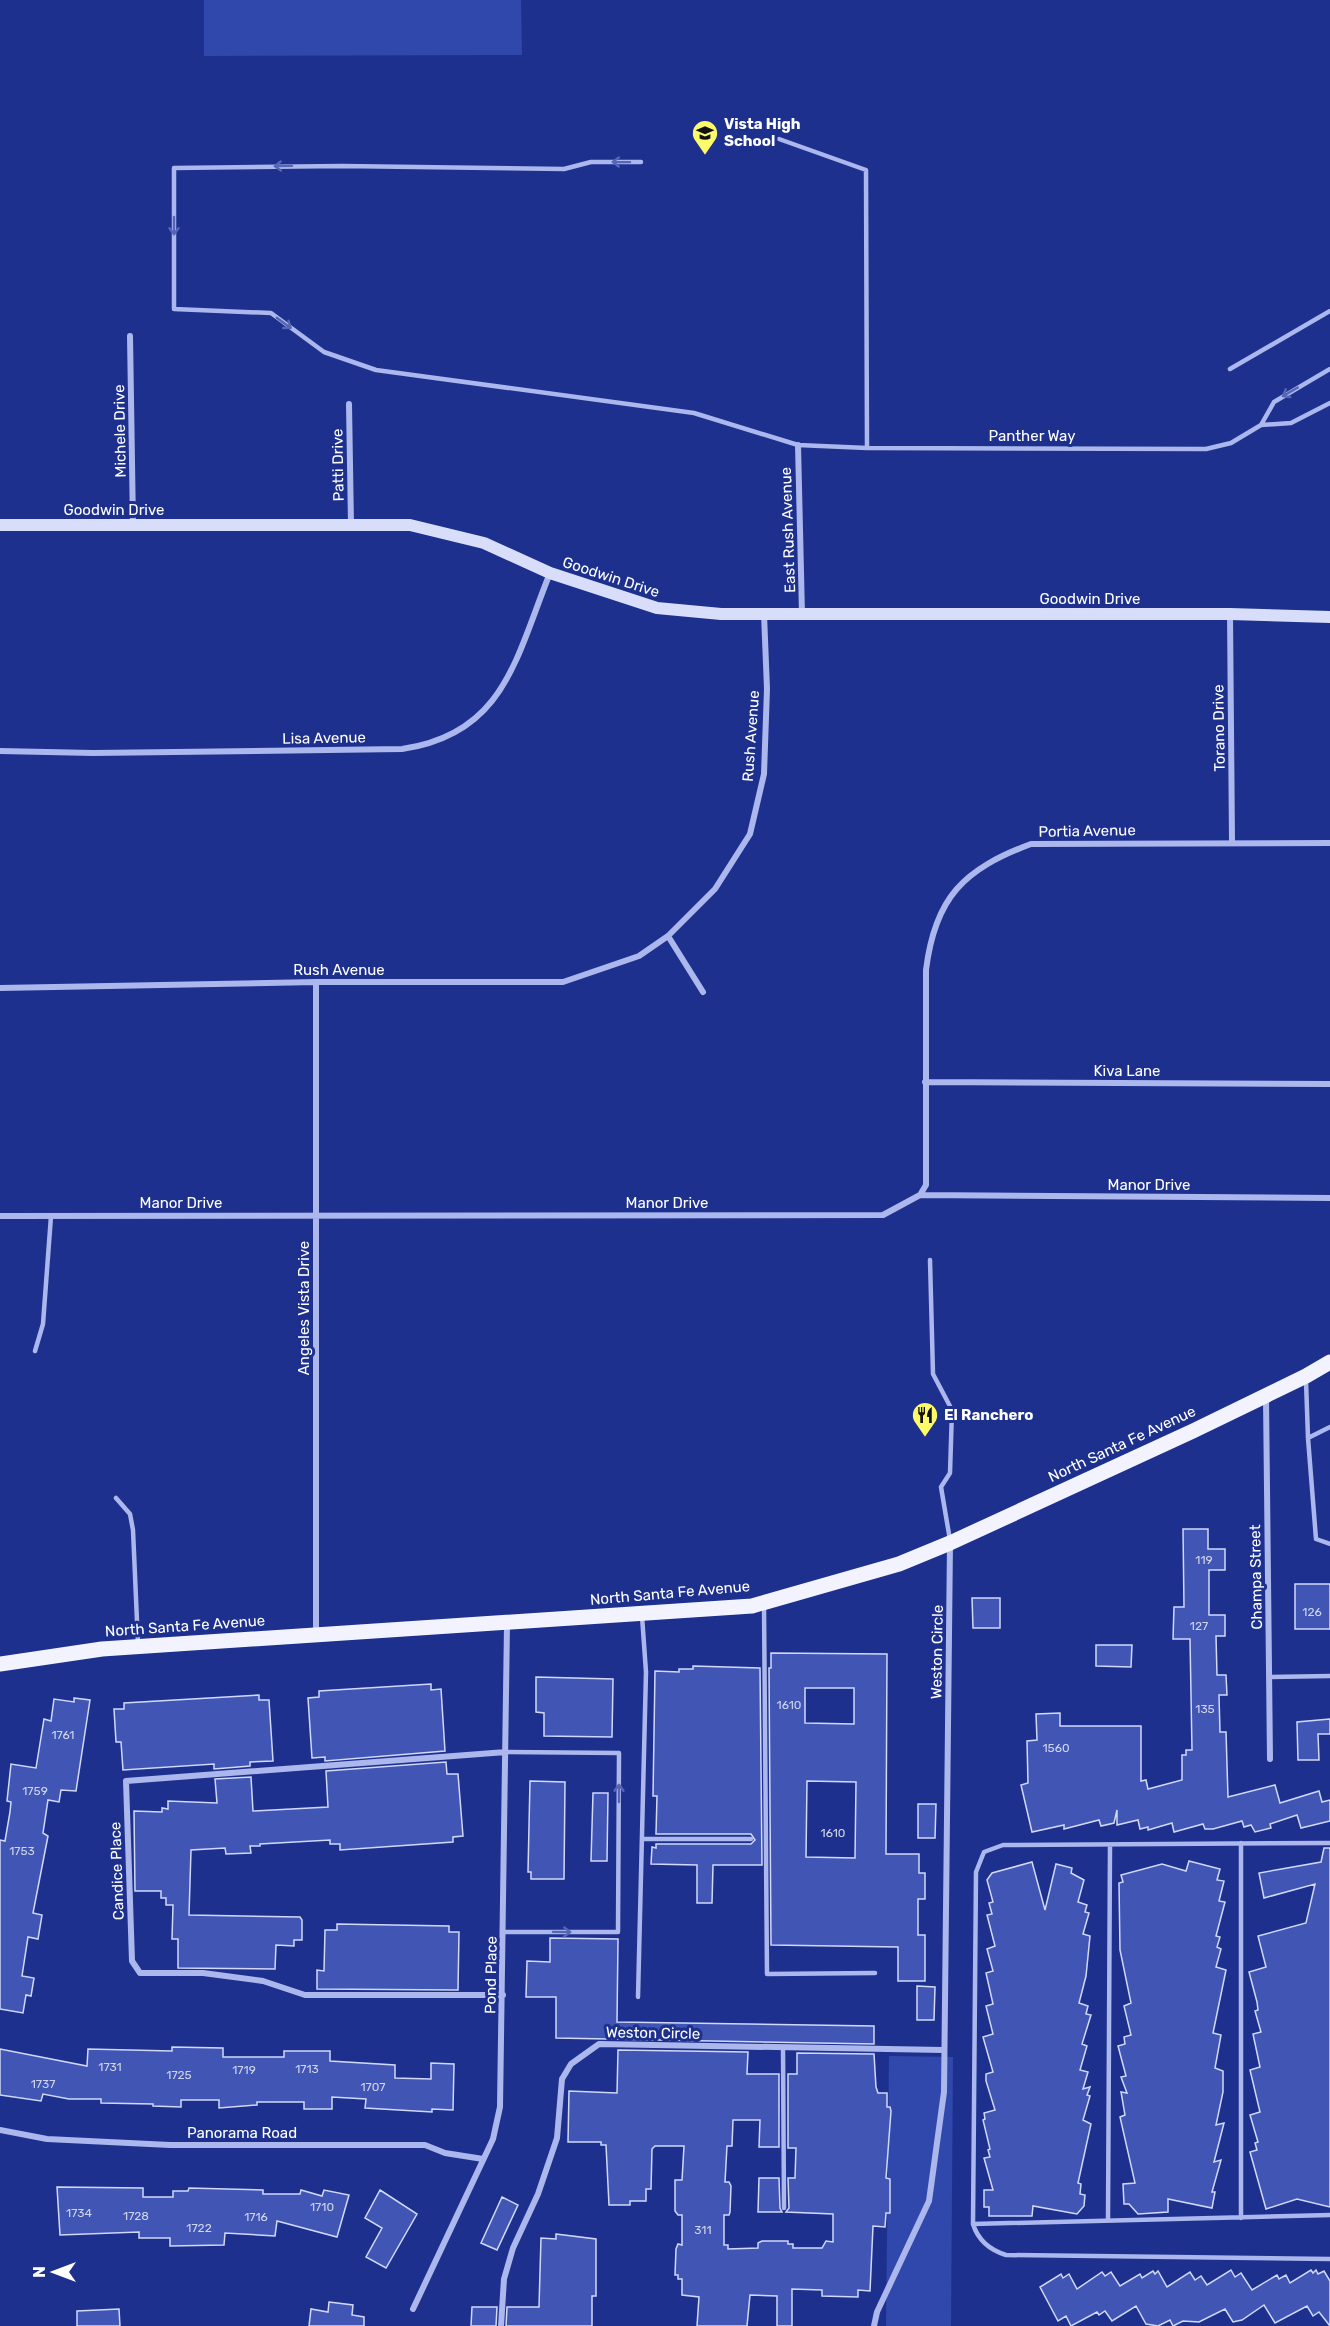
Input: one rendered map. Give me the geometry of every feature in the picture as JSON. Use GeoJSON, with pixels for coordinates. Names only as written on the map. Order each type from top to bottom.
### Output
{"type":"FeatureCollection","features":[{"type":"Feature","properties":{"kind":"main road","name":"North Santa Fe Avenue"},"geometry":{"type":"LineString","coordinates":[[0,1664],[138,1647],[752,1606],[899,1564],[950,1543],[1306,1376],[1330,1362]]}},
{"type":"Feature","properties":{"kind":"street","name":"Michele Drive"},"geometry":{"type":"LineString","coordinates":[[130,336],[133,525]]}},
{"type":"Feature","properties":{"kind":"street","name":"Patti Drive"},"geometry":{"type":"LineString","coordinates":[[349,404],[351,525]]}},
{"type":"Feature","properties":{"kind":"street","name":"East Rush Avenue"},"geometry":{"type":"LineString","coordinates":[[798,445],[802,614]]}},
{"type":"Feature","properties":{"kind":"street","name":"Goodwin Drive"},"geometry":{"type":"LineString","coordinates":[[0,525],[410,525],[484,543],[550,573],[657,608],[721,614],[1230,614],[1330,617]]}},
{"type":"Feature","properties":{"kind":"street","name":"Lisa Avenue"},"geometry":{"type":"LineString","coordinates":[[0,751],[93,753],[402,749],[430,745],[453,735],[482,715],[505,685],[550,573]]}},
{"type":"Feature","properties":{"kind":"street","name":"Rush Avenue"},"geometry":{"type":"LineString","coordinates":[[0,988],[316,982],[563,982],[639,956],[668,936],[715,889],[750,834],[764,774],[767,689],[764,614]]}},
{"type":"Feature","properties":{"kind":"street","name":"Torano Drive"},"geometry":{"type":"LineString","coordinates":[[1230,614],[1232,842]]}},
{"type":"Feature","properties":{"kind":"street","name":"Portia Avenue"},"geometry":{"type":"LineString","coordinates":[[920,1195],[926,1185],[926,970],[929,942],[946,903],[958,885],[995,857],[1032,843],[1330,843]]}},
{"type":"Feature","properties":{"kind":"street"},"geometry":{"type":"LineString","coordinates":[[668,936],[703,992]]}},
{"type":"Feature","properties":{"kind":"street","name":"Angeles Vista Drive"},"geometry":{"type":"LineString","coordinates":[[316,982],[316,1635]]}},
{"type":"Feature","properties":{"kind":"street","name":"Kiva Lane"},"geometry":{"type":"LineString","coordinates":[[925,1082],[1330,1084]]}},
{"type":"Feature","properties":{"kind":"street","name":"Manor Drive"},"geometry":{"type":"LineString","coordinates":[[0,1216],[883,1215],[920,1195],[1330,1198]]}},
{"type":"Feature","properties":{"kind":"street","name":"Champa Street"},"geometry":{"type":"LineString","coordinates":[[1266,1395],[1270,1760]]}},
{"type":"Feature","properties":{"kind":"street","name":"Weston Circle"},"geometry":{"type":"LineString","coordinates":[[874,2326],[877,2312],[929,2201],[944,2092],[950,1543]]}},
{"type":"Feature","properties":{"kind":"street","name":"Pond Place"},"geometry":{"type":"LineString","coordinates":[[413,2309],[494,2139],[500,2107],[507,1623]]}},
{"type":"Feature","properties":{"kind":"street","name":"Candice Place"},"geometry":{"type":"LineString","coordinates":[[503,1995],[305,1995],[263,1981],[203,1973],[140,1973],[132,1961],[126,1782],[506,1752]]}},
{"type":"Feature","properties":{"kind":"street","name":"Weston Circle"},"geometry":{"type":"LineString","coordinates":[[501,2326],[504,2279],[513,2248],[538,2194],[557,2138],[562,2079],[571,2064],[599,2044],[943,2050]]}},
{"type":"Feature","properties":{"kind":"street","name":"Panorama Road"},"geometry":{"type":"LineString","coordinates":[[0,2130],[47,2139],[170,2145],[425,2145],[445,2153],[483,2159]]}},
{"type":"Feature","properties":{"kind":"lane"},"geometry":{"type":"LineString","coordinates":[[779,139],[866,170],[867,448]]}},
{"type":"Feature","properties":{"kind":"lane","name":"Panther Way"},"geometry":{"type":"LineString","coordinates":[[641,162],[601,162],[564,169],[342,166],[174,168],[174,309],[271,313],[324,352],[376,370],[694,413],[798,445],[867,448],[1206,448],[1231,443],[1261,425],[1291,423],[1330,403]]}},
{"type":"Feature","properties":{"kind":"lane"},"geometry":{"type":"LineString","coordinates":[[1230,369],[1330,311]]}},
{"type":"Feature","properties":{"kind":"lane","name":"Panther Way"},"geometry":{"type":"LineString","coordinates":[[1261,425],[1274,402],[1330,369]]}},
{"type":"Feature","properties":{"kind":"lane"},"geometry":{"type":"LineString","coordinates":[[35,1351],[43,1324],[51,1216]]}},
{"type":"Feature","properties":{"kind":"lane"},"geometry":{"type":"LineString","coordinates":[[930,1260],[933,1374],[952,1410],[950,1473],[941,1487],[950,1543]]}},
{"type":"Feature","properties":{"kind":"lane"},"geometry":{"type":"LineString","coordinates":[[1306,1376],[1308,1438],[1316,1539],[1330,1544]]}},
{"type":"Feature","properties":{"kind":"lane"},"geometry":{"type":"LineString","coordinates":[[1308,1438],[1330,1427]]}},
{"type":"Feature","properties":{"kind":"lane"},"geometry":{"type":"LineString","coordinates":[[116,1498],[130,1514],[133,1530],[138,1647]]}},
{"type":"Feature","properties":{"kind":"lane"},"geometry":{"type":"LineString","coordinates":[[764,1602],[767,1974],[875,1973]]}},
{"type":"Feature","properties":{"kind":"lane"},"geometry":{"type":"LineString","coordinates":[[638,1997],[646,1672],[642,1614]]}},
{"type":"Feature","properties":{"kind":"lane"},"geometry":{"type":"LineString","coordinates":[[1269,1677],[1330,1676]]}},
{"type":"Feature","properties":{"kind":"lane"},"geometry":{"type":"LineString","coordinates":[[504,1932],[618,1932],[619,1753],[506,1752]]}},
{"type":"Feature","properties":{"kind":"lane"},"geometry":{"type":"LineString","coordinates":[[642,1839],[751,1839]]}},
{"type":"Feature","properties":{"kind":"lane"},"geometry":{"type":"LineString","coordinates":[[1241,1843],[1241,2218]]}},
{"type":"Feature","properties":{"kind":"lane"},"geometry":{"type":"LineString","coordinates":[[1330,1843],[1003,1845],[984,1852],[976,1872],[973,2224],[976,2234],[993,2251],[1006,2255],[1330,2259]]}},
{"type":"Feature","properties":{"kind":"lane"},"geometry":{"type":"LineString","coordinates":[[1108,2220],[1110,1845]]}},
{"type":"Feature","properties":{"kind":"lane"},"geometry":{"type":"LineString","coordinates":[[783,2047],[784,2208]]}},
{"type":"Feature","properties":{"kind":"lane"},"geometry":{"type":"LineString","coordinates":[[973,2224],[1330,2215]]}},
{"type":"Feature","properties":{"kind":"shaded area"},"geometry":{"type":"Polygon","coordinates":[[[204,0],[521,0],[522,55],[204,56],[204,0]]]}},
{"type":"Feature","properties":{"kind":"shaded area"},"geometry":{"type":"Polygon","coordinates":[[[889,2056],[953,2057],[951,2326],[886,2326],[889,2056]]]}},
{"type":"Feature","properties":{"kind":"building"},"geometry":{"type":"Polygon","coordinates":[[[1183,1529],[1208,1529],[1208,1549],[1225,1549],[1225,1570],[1209,1570],[1209,1615],[1225,1615],[1225,1636],[1216,1636],[1217,1675],[1226,1675],[1227,1695],[1219,1695],[1220,1732],[1226,1732],[1228,1797],[1275,1785],[1280,1803],[1319,1791],[1322,1802],[1330,1800],[1330,1821],[1301,1828],[1297,1815],[1270,1824],[1271,1828],[1255,1832],[1251,1825],[1244,1827],[1242,1821],[1213,1829],[1205,1829],[1203,1824],[1174,1832],[1172,1823],[1148,1830],[1148,1827],[1140,1829],[1138,1820],[1117,1825],[1117,1810],[1114,1823],[1101,1826],[1099,1820],[1064,1829],[1064,1825],[1032,1832],[1021,1785],[1028,1783],[1027,1741],[1037,1740],[1036,1714],[1060,1713],[1060,1726],[1141,1726],[1141,1781],[1146,1780],[1148,1789],[1182,1780],[1182,1755],[1186,1755],[1186,1750],[1192,1750],[1190,1639],[1173,1639],[1174,1607],[1184,1607],[1183,1529]]]}},
{"type":"Feature","properties":{"kind":"building"},"geometry":{"type":"Polygon","coordinates":[[[1295,1584],[1330,1584],[1330,1629],[1295,1629],[1295,1584]]]}},
{"type":"Feature","properties":{"kind":"building"},"geometry":{"type":"Polygon","coordinates":[[[972,1598],[1000,1598],[1000,1628],[973,1628],[972,1598]]]}},
{"type":"Feature","properties":{"kind":"building"},"geometry":{"type":"Polygon","coordinates":[[[1096,1645],[1132,1645],[1131,1667],[1096,1666],[1096,1645]]]}},
{"type":"Feature","properties":{"kind":"building"},"geometry":{"type":"Polygon","coordinates":[[[771,1653],[887,1654],[886,1854],[919,1854],[919,1873],[925,1873],[925,1899],[918,1899],[918,1935],[925,1935],[925,1981],[898,1981],[898,1947],[771,1945],[769,1668],[771,1668],[771,1653]],[[805,1688],[805,1723],[854,1724],[854,1688],[805,1688]],[[807,1781],[806,1857],[855,1858],[856,1782],[807,1781]]]}},
{"type":"Feature","properties":{"kind":"building"},"geometry":{"type":"Polygon","coordinates":[[[693,1666],[760,1668],[762,1865],[713,1865],[712,1903],[697,1903],[697,1865],[651,1864],[652,1847],[656,1848],[656,1844],[751,1844],[755,1840],[751,1834],[656,1834],[657,1796],[653,1796],[655,1671],[679,1672],[679,1669],[693,1669],[693,1666]]]}},
{"type":"Feature","properties":{"kind":"building"},"geometry":{"type":"Polygon","coordinates":[[[536,1677],[613,1679],[612,1737],[544,1736],[544,1713],[536,1712],[536,1677]]]}},
{"type":"Feature","properties":{"kind":"building"},"geometry":{"type":"Polygon","coordinates":[[[431,1684],[431,1690],[441,1689],[445,1751],[325,1761],[325,1757],[312,1758],[308,1698],[319,1697],[319,1691],[431,1684]]]}},
{"type":"Feature","properties":{"kind":"building"},"geometry":{"type":"Polygon","coordinates":[[[259,1695],[259,1700],[269,1700],[273,1761],[250,1762],[250,1766],[214,1769],[214,1764],[123,1770],[121,1742],[116,1742],[114,1709],[124,1709],[124,1703],[259,1695]]]}},
{"type":"Feature","properties":{"kind":"building"},"geometry":{"type":"Polygon","coordinates":[[[74,1698],[90,1700],[76,1791],[61,1790],[59,1802],[48,1800],[43,1833],[48,1836],[33,1913],[42,1915],[38,1939],[28,1937],[22,1976],[34,1978],[31,1996],[26,1995],[23,2013],[0,2009],[0,1840],[5,1841],[10,1812],[11,1802],[7,1801],[11,1764],[36,1768],[44,1719],[51,1721],[54,1699],[74,1702],[74,1698]]]}},
{"type":"Feature","properties":{"kind":"building"},"geometry":{"type":"Polygon","coordinates":[[[1330,1719],[1330,1734],[1318,1734],[1319,1760],[1298,1760],[1297,1722],[1330,1719]]]}},
{"type":"Feature","properties":{"kind":"building"},"geometry":{"type":"Polygon","coordinates":[[[446,1762],[447,1774],[458,1774],[463,1836],[453,1837],[453,1842],[340,1850],[340,1844],[330,1844],[330,1840],[260,1844],[260,1846],[250,1846],[251,1853],[226,1854],[225,1848],[191,1850],[189,1915],[300,1917],[302,1940],[294,1940],[294,1946],[276,1945],[275,1969],[178,1968],[178,1939],[172,1939],[173,1905],[166,1905],[166,1898],[161,1898],[161,1891],[135,1891],[134,1811],[162,1812],[162,1808],[168,1809],[168,1801],[217,1803],[215,1779],[251,1777],[253,1811],[328,1807],[326,1771],[446,1762]]]}},
{"type":"Feature","properties":{"kind":"building"},"geometry":{"type":"Polygon","coordinates":[[[530,1781],[565,1782],[564,1879],[531,1879],[531,1872],[528,1872],[530,1781]]]}},
{"type":"Feature","properties":{"kind":"building"},"geometry":{"type":"Polygon","coordinates":[[[593,1793],[608,1793],[607,1861],[591,1861],[593,1793]]]}},
{"type":"Feature","properties":{"kind":"building"},"geometry":{"type":"Polygon","coordinates":[[[918,1804],[936,1804],[935,1838],[918,1838],[918,1804]]]}},
{"type":"Feature","properties":{"kind":"building"},"geometry":{"type":"Polygon","coordinates":[[[1324,1848],[1330,1848],[1330,2207],[1297,2199],[1266,2209],[1250,2152],[1257,2150],[1255,2143],[1258,2142],[1250,2115],[1260,2112],[1250,2070],[1260,2067],[1253,2034],[1261,2032],[1255,2011],[1258,2010],[1257,2002],[1249,1972],[1266,1967],[1258,1936],[1306,1923],[1315,1884],[1264,1898],[1259,1873],[1321,1862],[1324,1848]]]}},
{"type":"Feature","properties":{"kind":"building"},"geometry":{"type":"Polygon","coordinates":[[[1189,1861],[1220,1869],[1217,1880],[1224,1881],[1219,1901],[1225,1902],[1216,1936],[1220,1937],[1217,1947],[1221,1949],[1216,1967],[1226,1970],[1213,2033],[1221,2035],[1215,2068],[1223,2071],[1223,2092],[1216,2125],[1224,2123],[1214,2162],[1221,2160],[1212,2192],[1215,2192],[1212,2208],[1168,2199],[1168,2212],[1138,2214],[1129,2204],[1124,2204],[1123,2184],[1135,2183],[1120,2117],[1125,2115],[1121,2092],[1127,2093],[1121,2077],[1126,2076],[1118,2046],[1125,2044],[1124,2037],[1131,2035],[1124,2006],[1131,2003],[1120,1950],[1119,1883],[1123,1882],[1121,1875],[1162,1864],[1186,1871],[1189,1861]]]}},
{"type":"Feature","properties":{"kind":"building"},"geometry":{"type":"Polygon","coordinates":[[[1032,1862],[1045,1910],[1056,1864],[1072,1868],[1071,1873],[1084,1880],[1078,1902],[1087,1905],[1085,1912],[1089,1913],[1083,1934],[1090,1936],[1086,1976],[1079,2003],[1088,2006],[1086,2014],[1091,2015],[1082,2044],[1087,2046],[1080,2070],[1088,2072],[1083,2089],[1090,2087],[1087,2095],[1090,2096],[1083,2120],[1091,2124],[1078,2183],[1081,2184],[1080,2194],[1085,2195],[1084,2206],[1077,2214],[1033,2206],[1032,2216],[989,2216],[989,2207],[984,2207],[984,2190],[993,2190],[984,2158],[990,2157],[988,2150],[990,2149],[983,2120],[985,2119],[984,2113],[995,2110],[986,2081],[986,2074],[993,2072],[983,2037],[993,2034],[986,2006],[993,2004],[986,1973],[993,1971],[987,1949],[995,1946],[987,1915],[992,1914],[989,1903],[993,1902],[987,1880],[992,1873],[1032,1862]]]}},
{"type":"Feature","properties":{"kind":"building"},"geometry":{"type":"Polygon","coordinates":[[[337,1924],[449,1926],[449,1932],[459,1932],[458,1990],[317,1989],[317,1970],[324,1971],[325,1930],[337,1930],[337,1924]]]}},
{"type":"Feature","properties":{"kind":"building"},"geometry":{"type":"Polygon","coordinates":[[[550,1938],[618,1939],[617,2022],[874,2026],[874,2044],[556,2038],[556,1997],[526,1997],[527,1961],[550,1962],[550,1938]]]}},
{"type":"Feature","properties":{"kind":"building"},"geometry":{"type":"Polygon","coordinates":[[[917,1986],[935,1987],[934,2020],[917,2020],[917,1986]]]}},
{"type":"Feature","properties":{"kind":"building"},"geometry":{"type":"Polygon","coordinates":[[[172,2047],[223,2048],[223,2057],[284,2057],[284,2051],[330,2051],[330,2061],[395,2065],[395,2078],[431,2079],[431,2063],[454,2064],[453,2110],[432,2109],[432,2112],[365,2108],[366,2099],[332,2097],[332,2109],[304,2109],[304,2102],[257,2102],[257,2105],[219,2108],[219,2100],[181,2100],[181,2107],[101,2103],[101,2099],[69,2099],[43,2094],[41,2101],[0,2095],[0,2049],[87,2066],[88,2049],[172,2051],[172,2047]]]}},
{"type":"Feature","properties":{"kind":"building"},"geometry":{"type":"Polygon","coordinates":[[[618,2050],[748,2052],[747,2074],[779,2074],[779,2147],[759,2147],[760,2120],[733,2120],[732,2146],[727,2146],[725,2182],[729,2182],[731,2186],[730,2212],[729,2215],[724,2215],[724,2245],[728,2245],[728,2249],[758,2248],[758,2243],[762,2241],[788,2241],[788,2244],[793,2244],[793,2248],[822,2248],[826,2241],[833,2242],[833,2214],[786,2212],[789,2208],[788,2178],[795,2178],[796,2148],[788,2148],[788,2074],[797,2074],[797,2053],[874,2054],[876,2087],[878,2093],[887,2093],[887,2107],[890,2107],[891,2111],[886,2178],[890,2179],[890,2213],[886,2213],[885,2227],[873,2226],[870,2291],[858,2290],[858,2297],[822,2296],[822,2290],[792,2289],[792,2326],[777,2326],[777,2296],[750,2295],[747,2326],[697,2326],[699,2297],[682,2295],[682,2279],[678,2279],[678,2275],[675,2275],[676,2249],[678,2244],[682,2245],[682,2215],[678,2215],[675,2211],[675,2180],[682,2180],[684,2146],[655,2146],[652,2149],[651,2189],[646,2189],[646,2201],[630,2201],[630,2205],[609,2205],[606,2145],[601,2145],[601,2142],[568,2142],[569,2091],[617,2093],[618,2050]]]}},
{"type":"Feature","properties":{"kind":"building"},"geometry":{"type":"Polygon","coordinates":[[[759,2178],[779,2178],[782,2212],[758,2212],[759,2178]]]}},
{"type":"Feature","properties":{"kind":"building"},"geometry":{"type":"Polygon","coordinates":[[[57,2187],[143,2188],[143,2197],[173,2197],[173,2191],[188,2191],[189,2188],[263,2190],[263,2194],[300,2194],[301,2190],[322,2196],[324,2190],[349,2195],[337,2237],[277,2221],[275,2236],[225,2233],[224,2245],[170,2246],[170,2238],[139,2238],[139,2232],[60,2235],[57,2187]]]}},
{"type":"Feature","properties":{"kind":"building"},"geometry":{"type":"Polygon","coordinates":[[[380,2190],[417,2214],[386,2268],[366,2257],[382,2228],[365,2218],[380,2190]]]}},
{"type":"Feature","properties":{"kind":"building"},"geometry":{"type":"Polygon","coordinates":[[[502,2197],[518,2205],[497,2250],[481,2243],[502,2197]]]}},
{"type":"Feature","properties":{"kind":"building"},"geometry":{"type":"Polygon","coordinates":[[[556,2234],[596,2239],[596,2296],[592,2296],[592,2326],[506,2326],[507,2307],[539,2307],[541,2238],[556,2239],[556,2234]]]}},
{"type":"Feature","properties":{"kind":"building"},"geometry":{"type":"Polygon","coordinates":[[[1231,2270],[1235,2277],[1241,2273],[1252,2290],[1277,2275],[1279,2279],[1286,2275],[1290,2283],[1311,2270],[1313,2273],[1316,2270],[1318,2274],[1324,2271],[1330,2281],[1330,2326],[1319,2312],[1313,2316],[1307,2306],[1275,2323],[1264,2305],[1242,2320],[1233,2322],[1225,2309],[1199,2322],[1183,2321],[1173,2326],[1170,2320],[1158,2326],[1146,2324],[1136,2306],[1112,2321],[1105,2311],[1099,2315],[1097,2312],[1071,2326],[1066,2316],[1058,2321],[1040,2287],[1061,2274],[1063,2278],[1069,2274],[1077,2289],[1102,2272],[1105,2276],[1111,2272],[1120,2286],[1140,2274],[1142,2278],[1153,2271],[1155,2274],[1158,2271],[1167,2287],[1190,2272],[1195,2280],[1201,2276],[1207,2285],[1231,2270]]]}},
{"type":"Feature","properties":{"kind":"building"},"geometry":{"type":"Polygon","coordinates":[[[329,2302],[353,2305],[352,2315],[364,2317],[364,2326],[309,2326],[311,2309],[328,2312],[329,2302]]]}},
{"type":"Feature","properties":{"kind":"building"},"geometry":{"type":"Polygon","coordinates":[[[472,2307],[497,2307],[496,2326],[471,2326],[472,2307]]]}},
{"type":"Feature","properties":{"kind":"building"},"geometry":{"type":"Polygon","coordinates":[[[119,2309],[120,2326],[77,2326],[77,2311],[119,2309]]]}},
{"type":"Feature","properties":{"kind":"place","name":"Vista High School"},"geometry":{"type":"Point","coordinates":[705,156]}},
{"type":"Feature","properties":{"kind":"place","name":"El Ranchero"},"geometry":{"type":"Point","coordinates":[925,1438]}}]}
